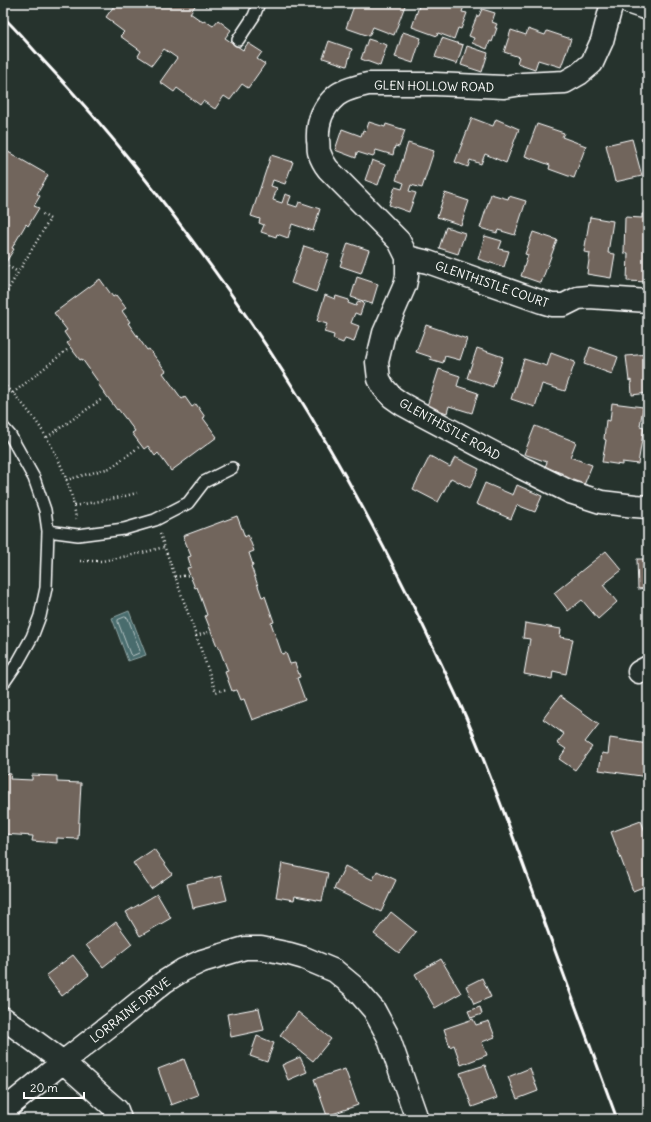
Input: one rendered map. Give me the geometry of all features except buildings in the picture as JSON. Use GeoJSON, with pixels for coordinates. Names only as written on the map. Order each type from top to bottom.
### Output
{"type":"FeatureCollection","features":[{"type":"Feature","properties":{"kind":"street","name":"GLEN HOLLOW ROAD"},"geometry":{"type":"LineString","coordinates":[[407,257],[399,241],[328,169],[322,160],[319,152],[318,128],[320,118],[328,105],[337,95],[368,84],[435,84],[504,88],[522,84],[565,82],[579,74],[592,62],[602,40],[612,3]]}},
{"type":"Feature","properties":{"kind":"street"},"geometry":{"type":"LineString","coordinates":[[630,3],[648,9]]}},
{"type":"Feature","properties":{"kind":"street","name":"GLENTHISTLE COURT"},"geometry":{"type":"LineString","coordinates":[[407,257],[428,262],[552,305],[564,305],[578,298],[589,297],[648,301]]}},
{"type":"Feature","properties":{"kind":"street","name":"GLENTHISTLE ROAD"},"geometry":{"type":"LineString","coordinates":[[407,257],[407,276],[405,285],[384,333],[377,362],[379,379],[384,388],[392,397],[422,415],[570,492],[601,502],[648,507]]}},
{"type":"Feature","properties":{"kind":"street","name":"LORRAINE DRIVE"},"geometry":{"type":"LineString","coordinates":[[3,1111],[164,982],[183,970],[202,961],[245,948],[261,948],[304,958],[335,971],[353,986],[374,1010],[388,1036],[417,1119]]}},
{"type":"Feature","properties":{"kind":"street"},"geometry":{"type":"LineString","coordinates":[[3,1018],[63,1062],[117,1110],[120,1119]]}},
{"type":"Feature","properties":{"kind":"lane"},"geometry":{"type":"LineString","coordinates":[[238,40],[254,16],[259,3]]}},
{"type":"Feature","properties":{"kind":"lane"},"geometry":{"type":"LineString","coordinates":[[3,427],[10,435],[34,478],[45,510],[48,531],[46,588],[40,616],[32,638],[3,684]]}},
{"type":"Feature","properties":{"kind":"lane"},"geometry":{"type":"LineString","coordinates":[[48,531],[78,535],[124,529],[155,520],[188,503],[204,482],[232,468]]}},
{"type":"Feature","properties":{"kind":"path"},"geometry":{"type":"LineString","coordinates":[[205,6],[209,3]]}},
{"type":"Feature","properties":{"kind":"path"},"geometry":{"type":"LineString","coordinates":[[3,298],[50,219],[41,213]]}},
{"type":"Feature","properties":{"kind":"path"},"geometry":{"type":"LineString","coordinates":[[8,266],[18,272]]}},
{"type":"Feature","properties":{"kind":"path"},"geometry":{"type":"LineString","coordinates":[[13,393],[67,350]]}},
{"type":"Feature","properties":{"kind":"path"},"geometry":{"type":"LineString","coordinates":[[3,384],[13,393],[37,421],[47,437],[66,480],[74,506],[77,526]]}},
{"type":"Feature","properties":{"kind":"path"},"geometry":{"type":"LineString","coordinates":[[47,437],[102,399]]}},
{"type":"Feature","properties":{"kind":"path"},"geometry":{"type":"LineString","coordinates":[[66,480],[110,468],[139,447]]}},
{"type":"Feature","properties":{"kind":"path"},"geometry":{"type":"LineString","coordinates":[[74,506],[137,493]]}},
{"type":"Feature","properties":{"kind":"path"},"geometry":{"type":"LineString","coordinates":[[155,520],[216,692],[227,689]]}},
{"type":"Feature","properties":{"kind":"path"},"geometry":{"type":"LineString","coordinates":[[80,561],[102,561],[164,547]]}},
{"type":"Feature","properties":{"kind":"path"},"geometry":{"type":"LineString","coordinates":[[175,577],[190,575]]}},
{"type":"Feature","properties":{"kind":"path"},"geometry":{"type":"LineString","coordinates":[[3,617],[7,620]]}},
{"type":"Feature","properties":{"kind":"path"},"geometry":{"type":"LineString","coordinates":[[196,636],[208,632]]}},
{"type":"Feature","properties":{"kind":"water"},"geometry":{"type":"Polygon","coordinates":[[[129,611],[146,655],[128,661],[112,618],[129,611]]]}},
{"type":"Feature","properties":{"kind":"railway"},"geometry":{"type":"LineString","coordinates":[[3,17],[67,86],[103,128],[138,170],[189,236],[238,304],[284,373],[345,476],[414,606],[471,729],[490,775],[617,1119]]}}]}
